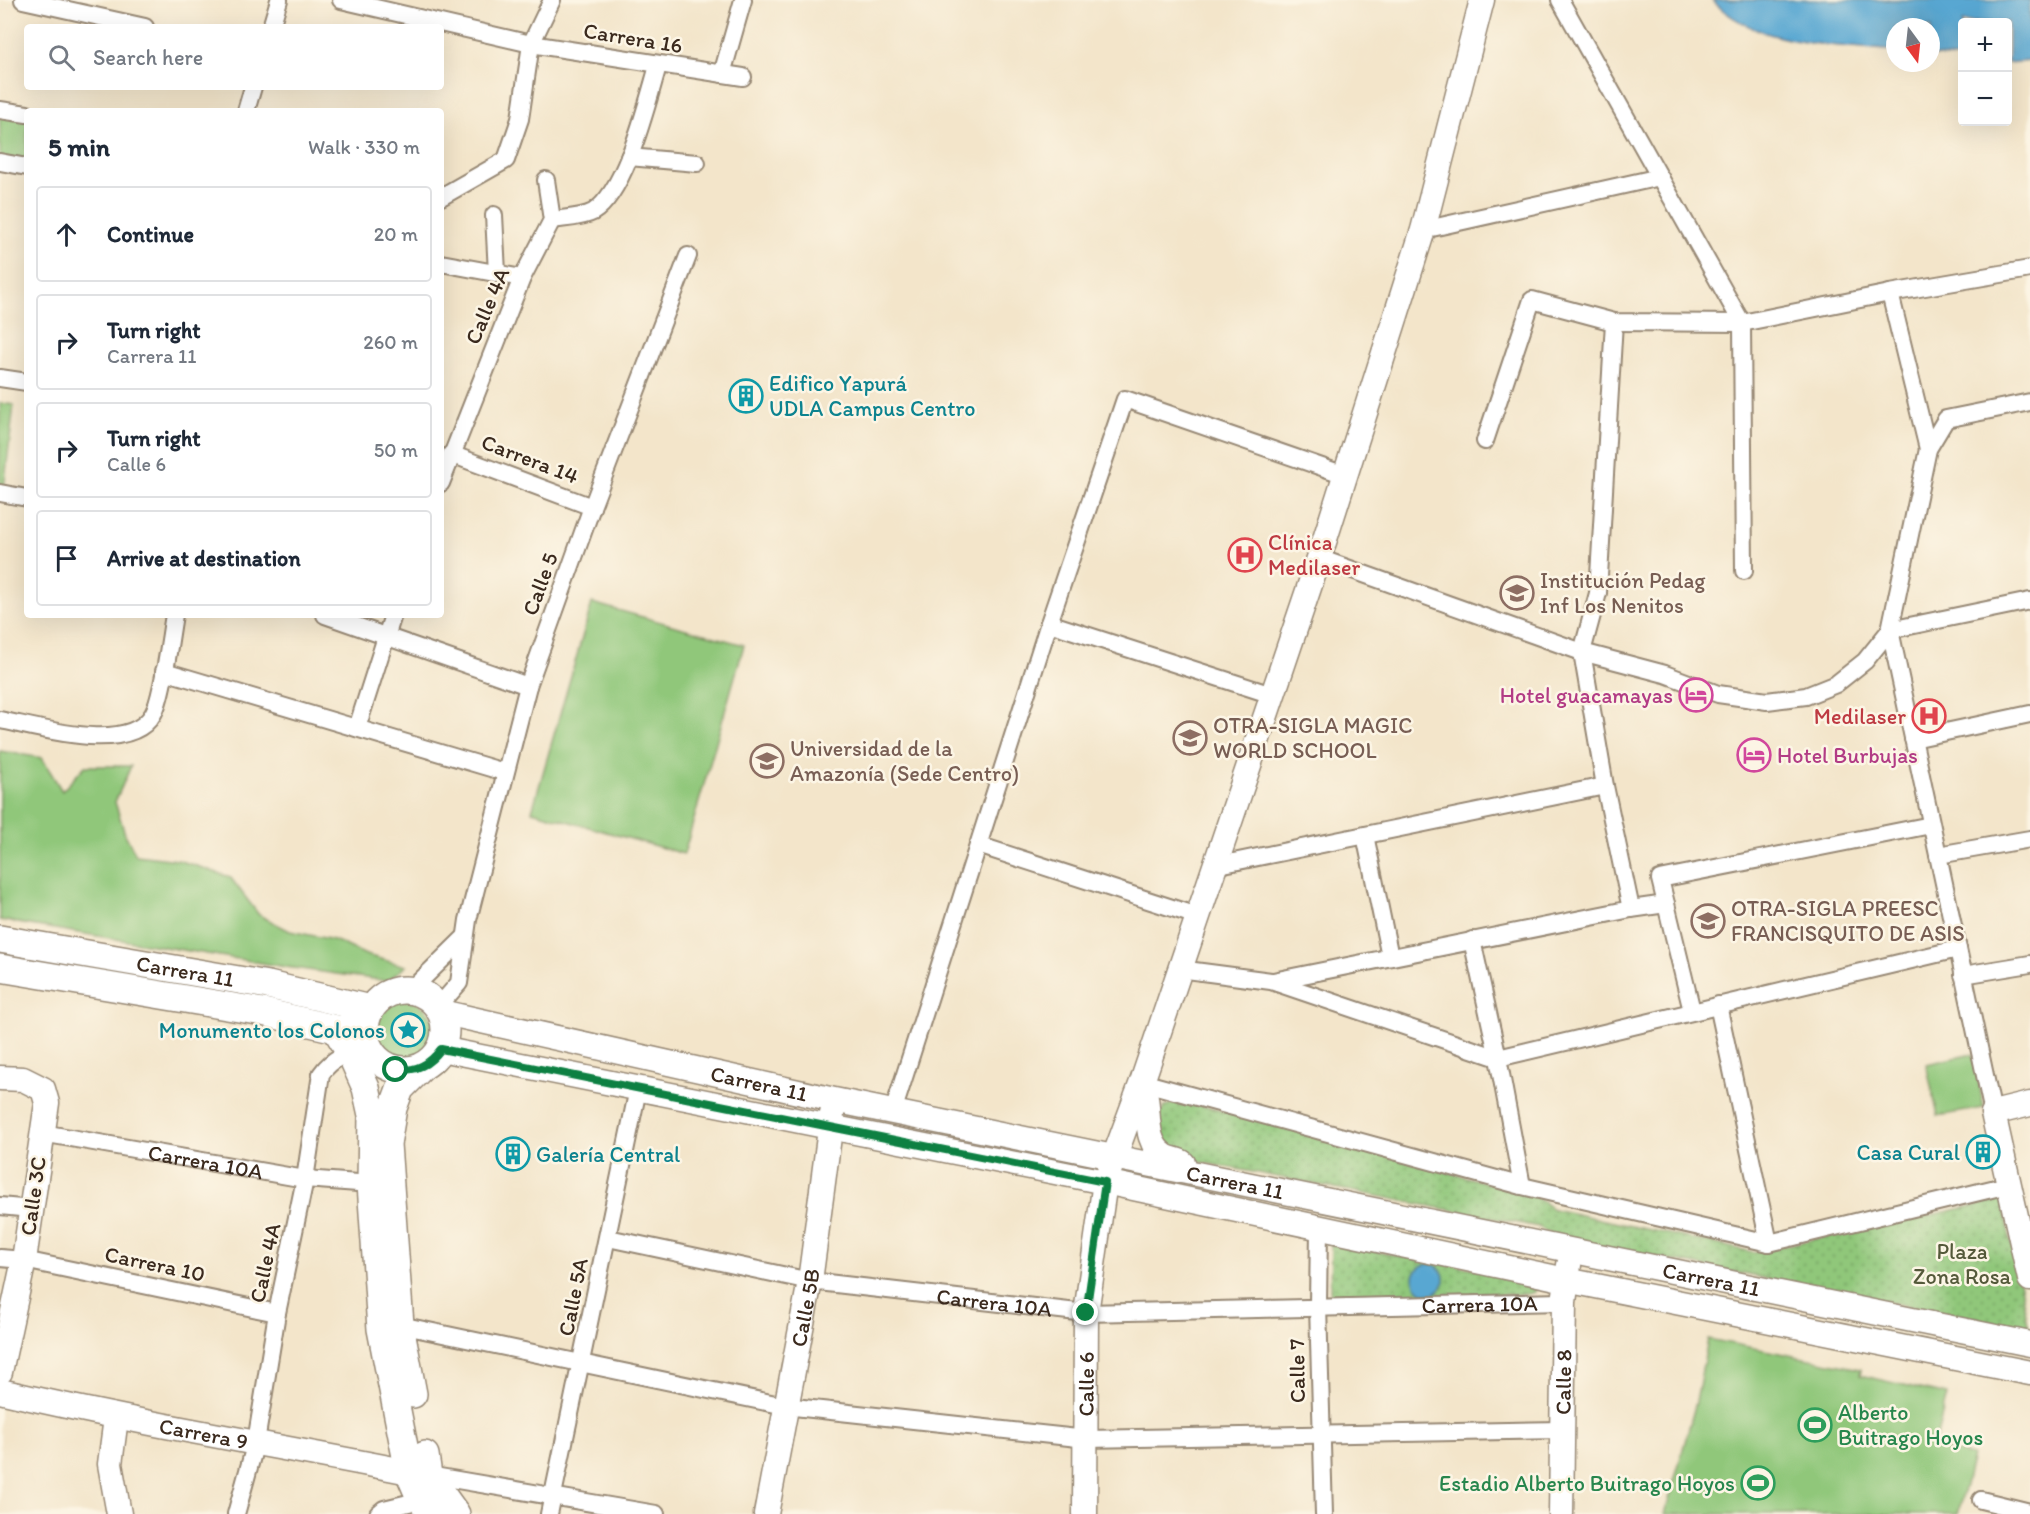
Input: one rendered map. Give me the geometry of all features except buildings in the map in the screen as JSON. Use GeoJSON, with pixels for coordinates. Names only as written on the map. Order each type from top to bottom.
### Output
{"type":"FeatureCollection","features":[{"type":"Feature","properties":{"kind":"main road","name":"Calle 6"},"geometry":{"type":"LineString","coordinates":[[1085,1514],[1086,1313],[1105,1182],[1142,1082],[1319,558],[1423,230],[1482,0]]}},
{"type":"Feature","properties":{"kind":"main road","name":"Carrera 11"},"geometry":{"type":"LineString","coordinates":[[0,939],[268,985],[363,1035]]}},
{"type":"Feature","properties":{"kind":"main road","name":"Carrera 11"},"geometry":{"type":"LineString","coordinates":[[0,968],[263,1012],[363,1035]]}},
{"type":"Feature","properties":{"kind":"main road"},"geometry":{"type":"LineString","coordinates":[[423,1490],[399,1325],[387,1144],[393,1108],[400,1089],[431,1058],[445,1024],[440,1009],[431,999],[411,990],[395,990],[381,997],[363,1035],[366,1088],[372,1115],[371,1184],[381,1329],[423,1490],[456,1514]]}},
{"type":"Feature","properties":{"kind":"main road","name":"Carrera 11"},"geometry":{"type":"LineString","coordinates":[[440,1009],[834,1100],[2030,1344]]}},
{"type":"Feature","properties":{"kind":"main road"},"geometry":{"type":"LineString","coordinates":[[363,1035],[385,1066],[396,1070],[431,1058]]}},
{"type":"Feature","properties":{"kind":"main road","name":"Carrera 11"},"geometry":{"type":"LineString","coordinates":[[431,1058],[638,1089],[1319,1227],[1565,1291],[2030,1373]]}},
{"type":"Feature","properties":{"kind":"main road","name":"Calle 3C"},"geometry":{"type":"LineString","coordinates":[[0,1078],[23,1079],[43,1089],[47,1103],[31,1209],[12,1259],[0,1372]]}},
{"type":"Feature","properties":{"kind":"main road"},"geometry":{"type":"LineString","coordinates":[[1142,1082],[1146,1092],[1146,1119],[1154,1146],[1165,1156],[1182,1161],[1185,1171]]}},
{"type":"Feature","properties":{"kind":"main road","name":"Calle 5B"},"geometry":{"type":"LineString","coordinates":[[766,1514],[810,1281],[834,1100]]}},
{"type":"Feature","properties":{"kind":"main road"},"geometry":{"type":"LineString","coordinates":[[2030,1104],[1993,1113],[2030,1279]]}},
{"type":"Feature","properties":{"kind":"main road","name":"Calle 8"},"geometry":{"type":"LineString","coordinates":[[1561,1514],[1565,1291],[1571,1250]]}},
{"type":"Feature","properties":{"kind":"main road","name":"Carrera 9"},"geometry":{"type":"LineString","coordinates":[[0,1391],[116,1418],[256,1442],[423,1490]]}},
{"type":"Feature","properties":{"kind":"main road"},"geometry":{"type":"LineString","coordinates":[[116,1418],[110,1464],[119,1514]]}},
{"type":"Feature","properties":{"kind":"street"},"geometry":{"type":"LineString","coordinates":[[23,0],[131,24]]}},
{"type":"Feature","properties":{"kind":"street"},"geometry":{"type":"LineString","coordinates":[[272,24],[279,0]]}},
{"type":"Feature","properties":{"kind":"street","name":"Carrera 16"},"geometry":{"type":"LineString","coordinates":[[341,0],[531,44],[658,66],[743,77]]}},
{"type":"Feature","properties":{"kind":"street"},"geometry":{"type":"LineString","coordinates":[[444,195],[506,160],[520,119],[531,44],[552,0]]}},
{"type":"Feature","properties":{"kind":"street"},"geometry":{"type":"LineString","coordinates":[[722,74],[743,0]]}},
{"type":"Feature","properties":{"kind":"street"},"geometry":{"type":"LineString","coordinates":[[1560,0],[1742,323],[1744,571]]}},
{"type":"Feature","properties":{"kind":"street"},"geometry":{"type":"LineString","coordinates":[[546,180],[552,220],[590,214],[603,205],[629,157],[658,66]]}},
{"type":"Feature","properties":{"kind":"street"},"geometry":{"type":"LineString","coordinates":[[247,108],[252,90]]}},
{"type":"Feature","properties":{"kind":"street"},"geometry":{"type":"LineString","coordinates":[[0,110],[24,114]]}},
{"type":"Feature","properties":{"kind":"street"},"geometry":{"type":"LineString","coordinates":[[629,157],[697,163]]}},
{"type":"Feature","properties":{"kind":"street"},"geometry":{"type":"LineString","coordinates":[[0,162],[24,166]]}},
{"type":"Feature","properties":{"kind":"street"},"geometry":{"type":"LineString","coordinates":[[1423,230],[1660,177]]}},
{"type":"Feature","properties":{"kind":"street"},"geometry":{"type":"LineString","coordinates":[[494,215],[497,273]]}},
{"type":"Feature","properties":{"kind":"street","name":"Calle 4A"},"geometry":{"type":"LineString","coordinates":[[444,475],[522,278],[552,220]]}},
{"type":"Feature","properties":{"kind":"street","name":"Calle 5"},"geometry":{"type":"LineString","coordinates":[[440,1009],[459,983],[464,938],[504,772],[528,686],[592,507],[688,256]]}},
{"type":"Feature","properties":{"kind":"street"},"geometry":{"type":"LineString","coordinates":[[444,264],[522,278]]}},
{"type":"Feature","properties":{"kind":"street"},"geometry":{"type":"LineString","coordinates":[[1485,441],[1532,300],[1614,322],[1742,323],[2030,268]]}},
{"type":"Feature","properties":{"kind":"street"},"geometry":{"type":"LineString","coordinates":[[1890,293],[1928,449]]}},
{"type":"Feature","properties":{"kind":"street"},"geometry":{"type":"LineString","coordinates":[[1614,322],[1598,593],[1582,652],[1605,786],[1631,909]]}},
{"type":"Feature","properties":{"kind":"street"},"geometry":{"type":"LineString","coordinates":[[0,378],[24,382]]}},
{"type":"Feature","properties":{"kind":"street"},"geometry":{"type":"LineString","coordinates":[[893,1112],[1049,623],[1125,399],[1345,475]]}},
{"type":"Feature","properties":{"kind":"street"},"geometry":{"type":"LineString","coordinates":[[1993,1113],[1890,630],[1928,449],[1946,419],[2030,402]]}},
{"type":"Feature","properties":{"kind":"street","name":"Carrera 14"},"geometry":{"type":"LineString","coordinates":[[452,454],[592,507]]}},
{"type":"Feature","properties":{"kind":"street"},"geometry":{"type":"LineString","coordinates":[[0,493],[24,497]]}},
{"type":"Feature","properties":{"kind":"street"},"geometry":{"type":"LineString","coordinates":[[1319,558],[1582,652],[1665,674],[1718,694],[1767,701],[1806,696],[1836,684],[1865,661],[1890,630],[2030,601]]}},
{"type":"Feature","properties":{"kind":"street"},"geometry":{"type":"LineString","coordinates":[[0,720],[105,738],[131,733],[153,715],[173,618]]}},
{"type":"Feature","properties":{"kind":"street"},"geometry":{"type":"LineString","coordinates":[[334,618],[528,686]]}},
{"type":"Feature","properties":{"kind":"street"},"geometry":{"type":"LineString","coordinates":[[357,728],[392,618]]}},
{"type":"Feature","properties":{"kind":"street"},"geometry":{"type":"LineString","coordinates":[[1049,623],[1272,694]]}},
{"type":"Feature","properties":{"kind":"street"},"geometry":{"type":"LineString","coordinates":[[164,671],[504,772]]}},
{"type":"Feature","properties":{"kind":"street"},"geometry":{"type":"LineString","coordinates":[[1913,739],[2030,714]]}},
{"type":"Feature","properties":{"kind":"street"},"geometry":{"type":"LineString","coordinates":[[1214,866],[1605,786]]}},
{"type":"Feature","properties":{"kind":"street"},"geometry":{"type":"LineString","coordinates":[[1692,1011],[1660,879],[1931,825]]}},
{"type":"Feature","properties":{"kind":"street"},"geometry":{"type":"LineString","coordinates":[[1365,835],[1390,957]]}},
{"type":"Feature","properties":{"kind":"street"},"geometry":{"type":"LineString","coordinates":[[1938,855],[2030,839]]}},
{"type":"Feature","properties":{"kind":"street"},"geometry":{"type":"LineString","coordinates":[[978,845],[1197,916]]}},
{"type":"Feature","properties":{"kind":"street"},"geometry":{"type":"LineString","coordinates":[[1271,981],[1666,904]]}},
{"type":"Feature","properties":{"kind":"street"},"geometry":{"type":"LineString","coordinates":[[411,990],[464,938]]}},
{"type":"Feature","properties":{"kind":"street"},"geometry":{"type":"LineString","coordinates":[[1472,940],[1498,1058],[1522,1186]]}},
{"type":"Feature","properties":{"kind":"street"},"geometry":{"type":"LineString","coordinates":[[1179,969],[1271,981],[1498,1058],[1958,949]]}},
{"type":"Feature","properties":{"kind":"street"},"geometry":{"type":"LineString","coordinates":[[1964,975],[2030,964]]}},
{"type":"Feature","properties":{"kind":"street"},"geometry":{"type":"LineString","coordinates":[[1718,1005],[1769,1243]]}},
{"type":"Feature","properties":{"kind":"street","name":"Calle 4A"},"geometry":{"type":"LineString","coordinates":[[236,1514],[256,1442],[277,1312],[305,1179],[321,1074],[330,1061],[363,1035]]}},
{"type":"Feature","properties":{"kind":"street"},"geometry":{"type":"LineString","coordinates":[[1142,1082],[1522,1186],[1769,1243],[2008,1185]]}},
{"type":"Feature","properties":{"kind":"street","name":"Calle 5A"},"geometry":{"type":"LineString","coordinates":[[549,1514],[638,1089]]}},
{"type":"Feature","properties":{"kind":"street","name":"Carrera 10A"},"geometry":{"type":"LineString","coordinates":[[42,1133],[305,1179],[371,1184]]}},
{"type":"Feature","properties":{"kind":"street"},"geometry":{"type":"LineString","coordinates":[[0,1206],[31,1209]]}},
{"type":"Feature","properties":{"kind":"street","name":"Calle 7"},"geometry":{"type":"LineString","coordinates":[[1319,1227],[1318,1306],[1324,1514]]}},
{"type":"Feature","properties":{"kind":"street","name":"Carrera 10A"},"geometry":{"type":"LineString","coordinates":[[608,1238],[810,1281],[1086,1313],[1318,1306],[1565,1291]]}},
{"type":"Feature","properties":{"kind":"street","name":"Carrera 10"},"geometry":{"type":"LineString","coordinates":[[12,1259],[277,1312]]}},
{"type":"Feature","properties":{"kind":"street"},"geometry":{"type":"LineString","coordinates":[[399,1325],[785,1406],[1087,1439],[1563,1430]]}},
{"type":"Feature","properties":{"kind":"street"},"geometry":{"type":"LineString","coordinates":[[378,1514],[423,1490],[553,1495],[656,1514]]}},
{"type":"Feature","properties":{"kind":"street"},"geometry":{"type":"LineString","coordinates":[[1981,1500],[2030,1512]]}},
{"type":"Feature","properties":{"kind":"green space"},"geometry":{"type":"Polygon","coordinates":[[[0,114],[24,118],[24,161],[0,157],[0,114]]]}},
{"type":"Feature","properties":{"kind":"green space"},"geometry":{"type":"Polygon","coordinates":[[[0,403],[14,405],[4,489],[0,488],[0,403]]]}},
{"type":"Feature","properties":{"kind":"green space"},"geometry":{"type":"Polygon","coordinates":[[[592,603],[744,645],[684,854],[532,811],[592,603]]]}},
{"type":"Feature","properties":{"kind":"green space"},"geometry":{"type":"Polygon","coordinates":[[[0,751],[42,758],[62,791],[85,766],[131,766],[115,802],[125,834],[136,855],[178,860],[230,877],[259,915],[290,931],[334,940],[366,955],[406,966],[387,981],[286,967],[0,920],[0,751]]]}},
{"type":"Feature","properties":{"kind":"green space"},"geometry":{"type":"Polygon","coordinates":[[[404,1000],[421,1005],[429,1013],[434,1030],[429,1047],[421,1055],[404,1060],[387,1055],[379,1047],[374,1030],[379,1013],[387,1005],[404,1000]]]}},
{"type":"Feature","properties":{"kind":"green space"},"geometry":{"type":"Polygon","coordinates":[[[1973,1054],[1984,1108],[1938,1116],[1926,1064],[1973,1054]]]}},
{"type":"Feature","properties":{"kind":"green space","name":"Plaza Zona Rosa"},"geometry":{"type":"Polygon","coordinates":[[[1181,1100],[1533,1195],[1553,1209],[1753,1252],[2002,1200],[2029,1329],[1556,1238],[1539,1227],[1174,1157],[1162,1145],[1158,1118],[1165,1106],[1181,1100]]]}},
{"type":"Feature","properties":{"kind":"green space"},"geometry":{"type":"Polygon","coordinates":[[[1331,1244],[1530,1278],[1535,1281],[1535,1292],[1330,1299],[1331,1244]]]}},
{"type":"Feature","properties":{"kind":"green space","name":"Alberto Buitrago Hoyos"},"geometry":{"type":"Polygon","coordinates":[[[1708,1339],[1861,1369],[1860,1375],[1947,1395],[1934,1447],[1972,1456],[1958,1514],[1665,1514],[1696,1402],[1708,1339]]]}},
{"type":"Feature","properties":{"kind":"water"},"geometry":{"type":"Polygon","coordinates":[[[1712,0],[2030,0],[2030,61],[2012,63],[2012,18],[1958,18],[1958,58],[1940,56],[1940,18],[1886,18],[1886,50],[1798,41],[1751,27],[1730,16],[1712,0]]]}},
{"type":"Feature","properties":{"kind":"water"},"geometry":{"type":"Polygon","coordinates":[[[1429,1264],[1435,1265],[1443,1273],[1443,1285],[1435,1293],[1429,1294],[1423,1293],[1415,1285],[1414,1279],[1415,1273],[1423,1265],[1429,1264]]]}},
{"type":"Feature","properties":{"kind":"place","name":"Edifico Yapurá UDLA Campus Centro"},"geometry":{"type":"Point","coordinates":[746,396]}},
{"type":"Feature","properties":{"kind":"place","name":"Clínica Medilaser"},"geometry":{"type":"Point","coordinates":[1245,555]}},
{"type":"Feature","properties":{"kind":"place","name":"Institución Pedag Inf Los Nenitos"},"geometry":{"type":"Point","coordinates":[1517,593]}},
{"type":"Feature","properties":{"kind":"place","name":"Hotel guacamayas"},"geometry":{"type":"Point","coordinates":[1696,695]}},
{"type":"Feature","properties":{"kind":"place","name":"Medilaser"},"geometry":{"type":"Point","coordinates":[1929,716]}},
{"type":"Feature","properties":{"kind":"place","name":"OTRA-SIGLA MAGIC WORLD SCHOOL"},"geometry":{"type":"Point","coordinates":[1190,738]}},
{"type":"Feature","properties":{"kind":"place","name":"Hotel Burbujas"},"geometry":{"type":"Point","coordinates":[1754,755]}},
{"type":"Feature","properties":{"kind":"place","name":"Universidad de la Amazonía (Sede Centro)"},"geometry":{"type":"Point","coordinates":[767,761]}},
{"type":"Feature","properties":{"kind":"place","name":"OTRA-SIGLA PREESC FRANCISQUITO DE ASIS"},"geometry":{"type":"Point","coordinates":[1708,921]}},
{"type":"Feature","properties":{"kind":"place","name":"Monumento los Colonos"},"geometry":{"type":"Point","coordinates":[408,1030]}},
{"type":"Feature","properties":{"kind":"place","name":"Casa Cural"},"geometry":{"type":"Point","coordinates":[1983,1152]}},
{"type":"Feature","properties":{"kind":"place","name":"Galería Central"},"geometry":{"type":"Point","coordinates":[513,1154]}},
{"type":"Feature","properties":{"kind":"place","name":"Alberto Buitrago Hoyos"},"geometry":{"type":"Point","coordinates":[1815,1425]}},
{"type":"Feature","properties":{"kind":"place","name":"Estadio Alberto Buitrago Hoyos"},"geometry":{"type":"Point","coordinates":[1758,1483]}},
{"type":"Feature","properties":{"kind":"route"},"geometry":{"type":"LineString","coordinates":[[396,1070],[422,1067],[433,1060],[441,1049],[830,1129],[1105,1182],[1086,1313]]}}]}
